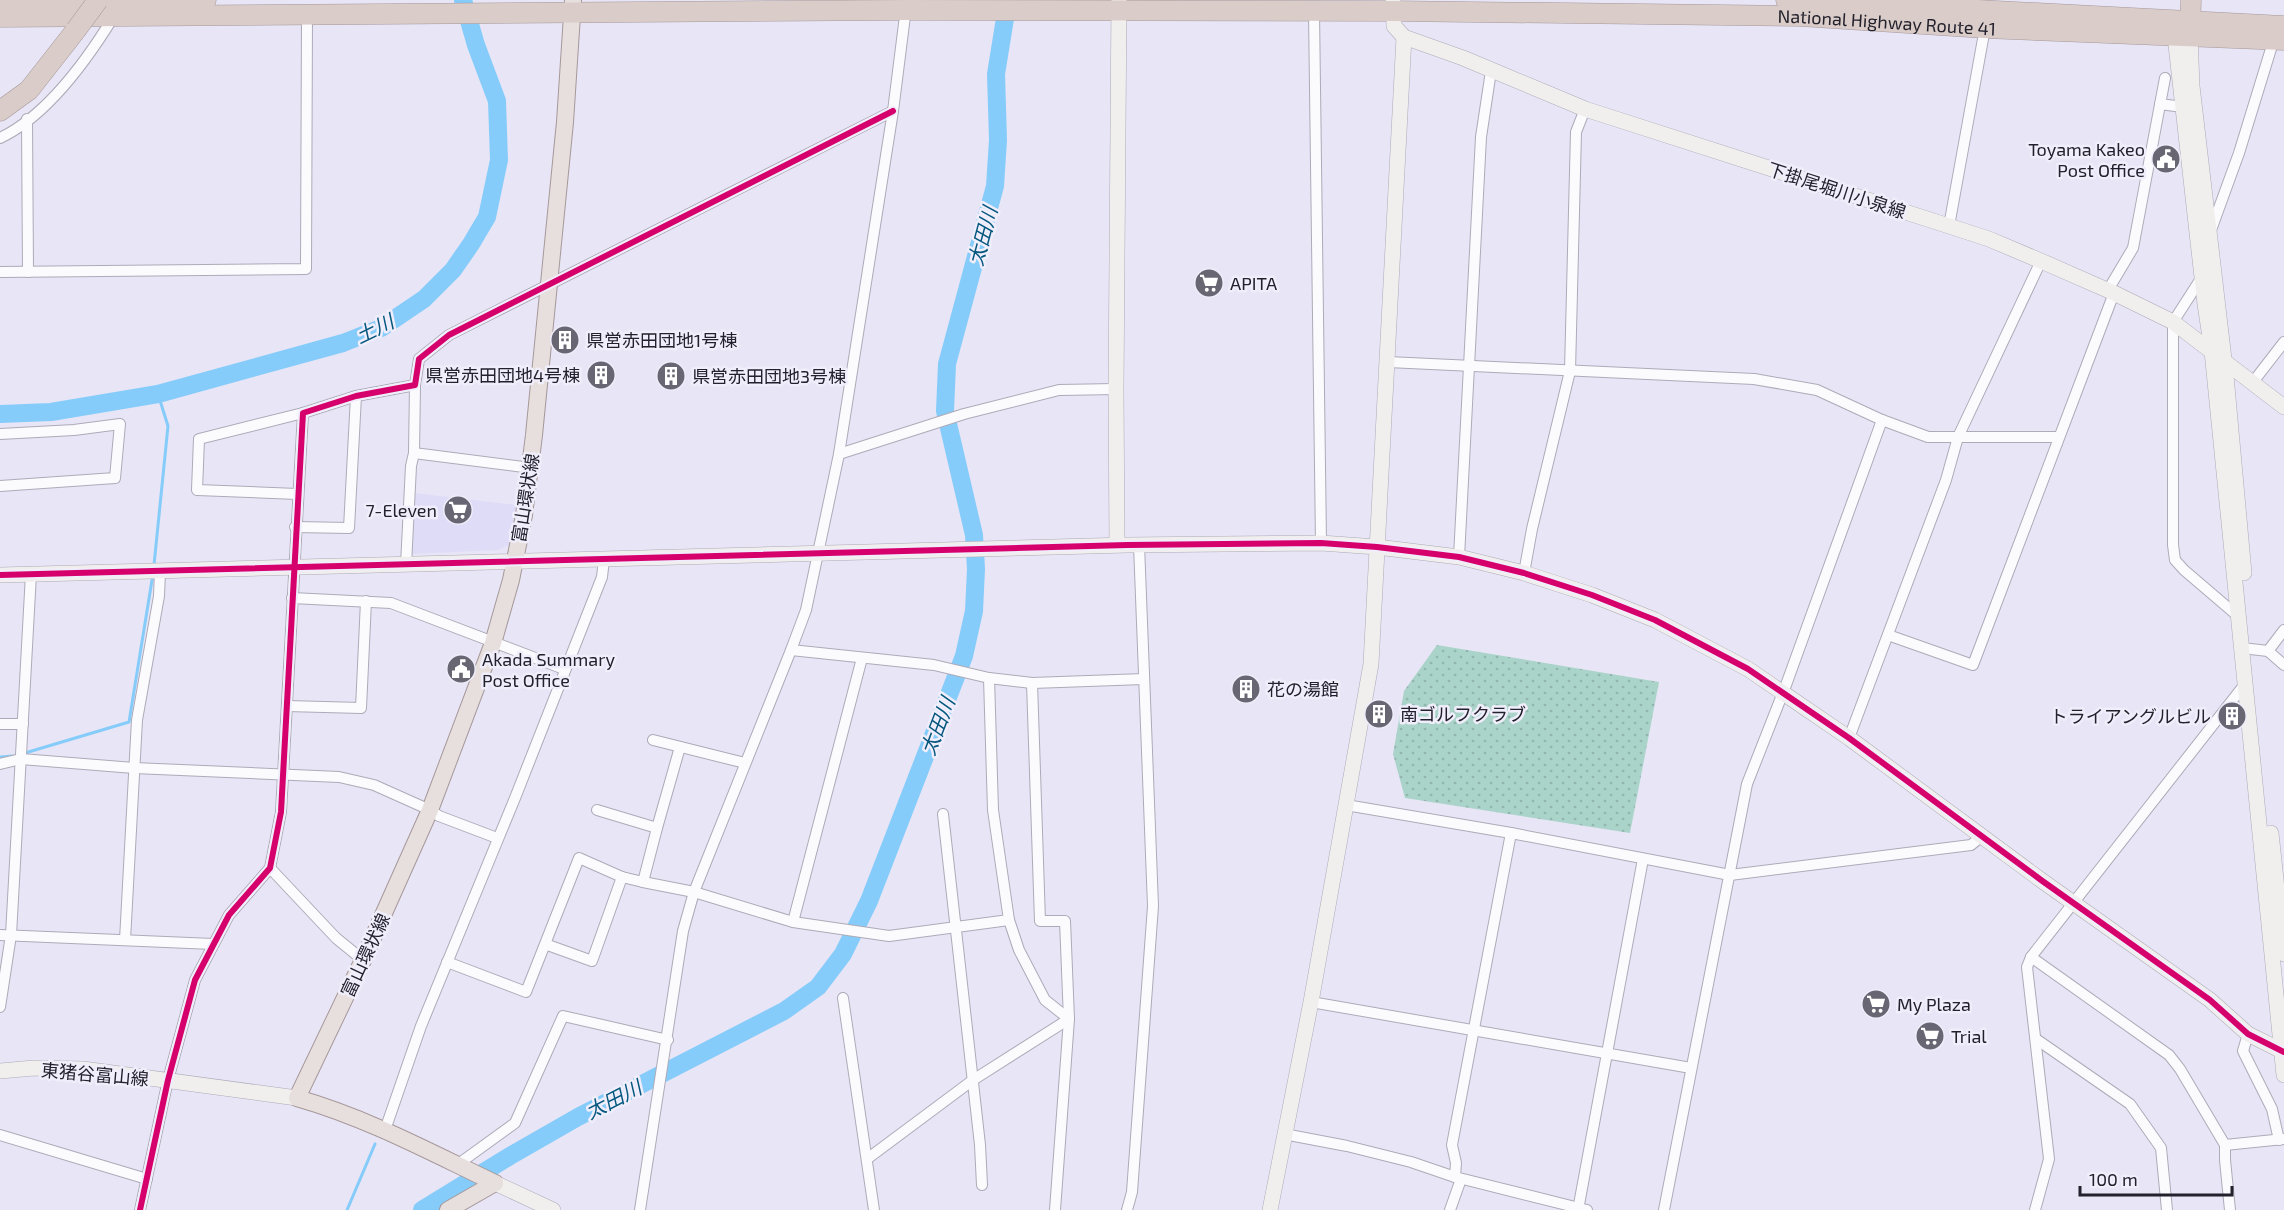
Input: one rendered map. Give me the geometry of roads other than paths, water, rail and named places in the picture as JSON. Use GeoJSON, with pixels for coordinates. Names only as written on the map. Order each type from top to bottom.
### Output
{"type":"FeatureCollection","features":[{"type":"Feature","properties":{"kind":"highway"},"geometry":{"type":"LineString","coordinates":[[0,111],[29,90],[70,30],[84,0]]}},
{"type":"Feature","properties":{"kind":"highway"},"geometry":{"type":"LineString","coordinates":[[0,97],[28,74],[98,0]]}},
{"type":"Feature","properties":{"kind":"highway"},"geometry":{"type":"LineString","coordinates":[[0,3],[206,0]]}},
{"type":"Feature","properties":{"kind":"highway","name":"National Highway Route 41"},"geometry":{"type":"LineString","coordinates":[[1786,0],[1899,2],[1989,13],[2281,35]]}},
{"type":"Feature","properties":{"kind":"highway"},"geometry":{"type":"LineString","coordinates":[[2178,0],[2183,28]]}},
{"type":"Feature","properties":{"kind":"highway"},"geometry":{"type":"LineString","coordinates":[[2183,28],[2191,0]]}},
{"type":"Feature","properties":{"kind":"highway","name":"National Highway Route 41"},"geometry":{"type":"LineString","coordinates":[[0,16],[423,14],[486,13],[573,6],[907,5],[1026,11],[1118,5],[1314,12],[1393,6],[1563,7],[1800,16],[1989,13]]}},
{"type":"Feature","properties":{"kind":"highway"},"geometry":{"type":"LineString","coordinates":[[0,23],[114,16]]}},
{"type":"Feature","properties":{"kind":"main road","name":"富山環状線"},"geometry":{"type":"LineString","coordinates":[[297,1098],[363,960],[430,810],[493,643],[515,562],[531,468],[573,6]]}},
{"type":"Feature","properties":{"kind":"main road"},"geometry":{"type":"LineString","coordinates":[[297,1098],[322,1105],[385,1130],[495,1183]]}},
{"type":"Feature","properties":{"kind":"main road"},"geometry":{"type":"LineString","coordinates":[[457,1207],[495,1183]]}},
{"type":"Feature","properties":{"kind":"street"},"geometry":{"type":"LineString","coordinates":[[640,1210],[683,931],[694,892],[806,610],[819,554],[839,454],[907,5]]}},
{"type":"Feature","properties":{"kind":"street"},"geometry":{"type":"LineString","coordinates":[[1117,545],[1118,5]]}},
{"type":"Feature","properties":{"kind":"street"},"geometry":{"type":"LineString","coordinates":[[1270,1210],[1311,1002],[1371,664],[1404,38],[1394,26],[1393,6]]}},
{"type":"Feature","properties":{"kind":"street"},"geometry":{"type":"LineString","coordinates":[[1314,12],[1321,543]]}},
{"type":"Feature","properties":{"kind":"street"},"geometry":{"type":"LineString","coordinates":[[1949,226],[1989,13]]}},
{"type":"Feature","properties":{"kind":"street"},"geometry":{"type":"LineString","coordinates":[[0,273],[306,269],[307,15]]}},
{"type":"Feature","properties":{"kind":"street"},"geometry":{"type":"LineString","coordinates":[[0,138],[12,133],[45,107],[74,73],[114,16]]}},
{"type":"Feature","properties":{"kind":"street"},"geometry":{"type":"LineString","coordinates":[[2183,28],[2183,107],[2212,351],[2239,617],[2246,648],[2245,684],[2284,1075]]}},
{"type":"Feature","properties":{"kind":"street"},"geometry":{"type":"LineString","coordinates":[[2183,28],[2192,86],[2224,362],[2246,648],[2284,954]]}},
{"type":"Feature","properties":{"kind":"street"},"geometry":{"type":"LineString","coordinates":[[2209,235],[2281,35]]}},
{"type":"Feature","properties":{"kind":"street","name":"下掛尾堀川小泉線"},"geometry":{"type":"LineString","coordinates":[[1404,38],[1430,46],[1585,109],[1989,239],[2111,291],[2173,322],[2284,407]]}},
{"type":"Feature","properties":{"kind":"street"},"geometry":{"type":"LineString","coordinates":[[1460,557],[1481,137],[1491,71]]}},
{"type":"Feature","properties":{"kind":"street"},"geometry":{"type":"LineString","coordinates":[[1888,634],[1973,665],[2111,291],[2133,248],[2165,78]]}},
{"type":"Feature","properties":{"kind":"street"},"geometry":{"type":"LineString","coordinates":[[2160,104],[2183,107]]}},
{"type":"Feature","properties":{"kind":"street"},"geometry":{"type":"LineString","coordinates":[[1524,573],[1570,371],[1576,132],[1585,109]]}},
{"type":"Feature","properties":{"kind":"street"},"geometry":{"type":"LineString","coordinates":[[406,564],[411,466],[414,453],[415,385],[419,360],[449,335],[892,111]]}},
{"type":"Feature","properties":{"kind":"street"},"geometry":{"type":"LineString","coordinates":[[27,119],[28,272]]}},
{"type":"Feature","properties":{"kind":"street"},"geometry":{"type":"LineString","coordinates":[[1849,738],[1946,480],[1958,437],[2041,261]]}},
{"type":"Feature","properties":{"kind":"street"},"geometry":{"type":"LineString","coordinates":[[2202,277],[2173,322],[2173,545],[2175,561],[2204,589],[2239,617]]}},
{"type":"Feature","properties":{"kind":"street"},"geometry":{"type":"LineString","coordinates":[[2253,382],[2284,342]]}},
{"type":"Feature","properties":{"kind":"street"},"geometry":{"type":"LineString","coordinates":[[1388,362],[1743,378],[1816,390],[1882,420],[1928,437],[2058,437]]}},
{"type":"Feature","properties":{"kind":"street"},"geometry":{"type":"LineString","coordinates":[[297,494],[197,490],[199,439],[303,413],[356,396],[415,385]]}},
{"type":"Feature","properties":{"kind":"street"},"geometry":{"type":"LineString","coordinates":[[839,454],[964,414],[1059,390],[1116,389]]}},
{"type":"Feature","properties":{"kind":"street"},"geometry":{"type":"LineString","coordinates":[[295,527],[349,528],[356,396]]}},
{"type":"Feature","properties":{"kind":"street"},"geometry":{"type":"LineString","coordinates":[[140,1210],[168,1080],[195,980],[229,915],[270,868],[281,812],[303,413]]}},
{"type":"Feature","properties":{"kind":"street"},"geometry":{"type":"LineString","coordinates":[[1664,1210],[1747,784],[1784,692],[1882,420]]}},
{"type":"Feature","properties":{"kind":"street"},"geometry":{"type":"LineString","coordinates":[[0,434],[40,433],[120,424],[115,478],[0,486]]}},
{"type":"Feature","properties":{"kind":"street"},"geometry":{"type":"LineString","coordinates":[[414,453],[531,468]]}},
{"type":"Feature","properties":{"kind":"street"},"geometry":{"type":"LineString","coordinates":[[0,575],[1139,544],[1321,543],[1460,557],[1524,573],[1592,595],[1655,620],[1731,659],[1784,692],[1849,738],[2210,1000],[2248,1034],[2283,1051]]}},
{"type":"Feature","properties":{"kind":"street"},"geometry":{"type":"LineString","coordinates":[[1127,1210],[1132,1192],[1153,906],[1139,544]]}},
{"type":"Feature","properties":{"kind":"street"},"geometry":{"type":"LineString","coordinates":[[385,1130],[421,1026],[515,798],[602,577],[604,559]]}},
{"type":"Feature","properties":{"kind":"street"},"geometry":{"type":"LineString","coordinates":[[125,940],[137,720],[159,596],[160,571]]}},
{"type":"Feature","properties":{"kind":"street"},"geometry":{"type":"LineString","coordinates":[[0,1007],[21,759],[31,574]]}},
{"type":"Feature","properties":{"kind":"street"},"geometry":{"type":"LineString","coordinates":[[292,598],[391,603],[564,669]]}},
{"type":"Feature","properties":{"kind":"street"},"geometry":{"type":"LineString","coordinates":[[287,706],[361,708],[366,601]]}},
{"type":"Feature","properties":{"kind":"street"},"geometry":{"type":"LineString","coordinates":[[2268,651],[2284,630]]}},
{"type":"Feature","properties":{"kind":"street"},"geometry":{"type":"LineString","coordinates":[[2246,648],[2268,651],[2284,665]]}},
{"type":"Feature","properties":{"kind":"street"},"geometry":{"type":"LineString","coordinates":[[791,650],[934,665],[989,678],[1032,682],[1144,679]]}},
{"type":"Feature","properties":{"kind":"street"},"geometry":{"type":"LineString","coordinates":[[793,922],[862,658]]}},
{"type":"Feature","properties":{"kind":"street"},"geometry":{"type":"LineString","coordinates":[[989,678],[992,800],[1009,920],[1019,950],[1045,1000],[1069,1018]]}},
{"type":"Feature","properties":{"kind":"street"},"geometry":{"type":"LineString","coordinates":[[1032,682],[1041,921],[1065,921],[1069,1018],[1055,1210]]}},
{"type":"Feature","properties":{"kind":"street"},"geometry":{"type":"LineString","coordinates":[[2035,1210],[2049,1159],[2027,967],[2031,957],[2245,684]]}},
{"type":"Feature","properties":{"kind":"street"},"geometry":{"type":"LineString","coordinates":[[0,724],[23,724]]}},
{"type":"Feature","properties":{"kind":"street"},"geometry":{"type":"LineString","coordinates":[[653,740],[745,764]]}},
{"type":"Feature","properties":{"kind":"street"},"geometry":{"type":"LineString","coordinates":[[643,882],[680,747]]}},
{"type":"Feature","properties":{"kind":"street"},"geometry":{"type":"LineString","coordinates":[[0,764],[21,759],[134,768],[339,777],[374,786],[439,816],[497,838]]}},
{"type":"Feature","properties":{"kind":"street"},"geometry":{"type":"LineString","coordinates":[[1346,805],[1510,833],[1730,875],[1971,845],[1982,836]]}},
{"type":"Feature","properties":{"kind":"street"},"geometry":{"type":"LineString","coordinates":[[597,810],[657,828]]}},
{"type":"Feature","properties":{"kind":"street"},"geometry":{"type":"LineString","coordinates":[[943,814],[973,1080],[982,1185]]}},
{"type":"Feature","properties":{"kind":"street"},"geometry":{"type":"LineString","coordinates":[[1450,1210],[1458,1178],[1452,1145],[1510,833]]}},
{"type":"Feature","properties":{"kind":"street"},"geometry":{"type":"LineString","coordinates":[[447,962],[526,992],[579,858],[622,877],[694,892],[793,922],[889,936],[1009,920]]}},
{"type":"Feature","properties":{"kind":"street"},"geometry":{"type":"LineString","coordinates":[[1284,1134],[1400,1159],[1458,1178],[1581,1209],[1643,859]]}},
{"type":"Feature","properties":{"kind":"street"},"geometry":{"type":"LineString","coordinates":[[270,868],[336,938],[363,960]]}},
{"type":"Feature","properties":{"kind":"street"},"geometry":{"type":"LineString","coordinates":[[545,944],[592,961],[622,877]]}},
{"type":"Feature","properties":{"kind":"street"},"geometry":{"type":"LineString","coordinates":[[5,935],[213,944]]}},
{"type":"Feature","properties":{"kind":"street"},"geometry":{"type":"LineString","coordinates":[[2031,957],[2169,1055],[2180,1069],[2225,1145],[2230,1210]]}},
{"type":"Feature","properties":{"kind":"street"},"geometry":{"type":"LineString","coordinates":[[843,998],[874,1210]]}},
{"type":"Feature","properties":{"kind":"street"},"geometry":{"type":"LineString","coordinates":[[1311,1002],[1691,1068]]}},
{"type":"Feature","properties":{"kind":"street"},"geometry":{"type":"LineString","coordinates":[[457,1165],[515,1123],[563,1016],[668,1040]]}},
{"type":"Feature","properties":{"kind":"street"},"geometry":{"type":"LineString","coordinates":[[867,1159],[973,1080],[1069,1018]]}},
{"type":"Feature","properties":{"kind":"street"},"geometry":{"type":"LineString","coordinates":[[2225,1145],[2281,1140],[2272,1109],[2243,1051],[2248,1034]]}},
{"type":"Feature","properties":{"kind":"street"},"geometry":{"type":"LineString","coordinates":[[2036,1038],[2130,1104],[2161,1148],[2167,1210]]}},
{"type":"Feature","properties":{"kind":"street","name":"東猪谷富山線"},"geometry":{"type":"LineString","coordinates":[[0,1071],[34,1068],[83,1069],[297,1098]]}},
{"type":"Feature","properties":{"kind":"street"},"geometry":{"type":"LineString","coordinates":[[0,1136],[147,1179]]}},
{"type":"Feature","properties":{"kind":"street"},"geometry":{"type":"LineString","coordinates":[[495,1183],[553,1210]]}},
{"type":"Feature","properties":{"kind":"waterway","name":"土川"},"geometry":{"type":"LineString","coordinates":[[0,414],[51,412],[158,394],[343,343],[381,328],[424,299],[453,270],[487,217],[499,160],[497,101],[476,45],[463,0]]}},
{"type":"Feature","properties":{"kind":"waterway","name":"太田川"},"geometry":{"type":"LineString","coordinates":[[422,1210],[578,1117],[784,1011],[818,987],[843,954],[869,901],[964,656],[974,611],[976,569],[974,535],[945,411],[947,364],[995,186],[998,140],[996,74],[1008,0]]}},
{"type":"Feature","properties":{"kind":"waterway"},"geometry":{"type":"LineString","coordinates":[[154,565],[168,426],[158,394]]}},
{"type":"Feature","properties":{"kind":"waterway"},"geometry":{"type":"LineString","coordinates":[[25,753],[129,722],[153,574]]}},
{"type":"Feature","properties":{"kind":"waterway"},"geometry":{"type":"LineString","coordinates":[[0,757],[13,756]]}},
{"type":"Feature","properties":{"kind":"waterway"},"geometry":{"type":"LineString","coordinates":[[347,1210],[375,1144]]}},
{"type":"Feature","properties":{"kind":"place","name":"Toyama Kakeo Post Office"},"geometry":{"type":"Point","coordinates":[2166,159]}},
{"type":"Feature","properties":{"kind":"place","name":"APITA"},"geometry":{"type":"Point","coordinates":[1209,283]}},
{"type":"Feature","properties":{"kind":"place","name":"県営赤田団地1号棟"},"geometry":{"type":"Point","coordinates":[565,340]}},
{"type":"Feature","properties":{"kind":"place","name":"県営赤田団地4号棟"},"geometry":{"type":"Point","coordinates":[601,375]}},
{"type":"Feature","properties":{"kind":"place","name":"県営赤田団地3号棟"},"geometry":{"type":"Point","coordinates":[671,376]}},
{"type":"Feature","properties":{"kind":"place","name":"7-Eleven"},"geometry":{"type":"Point","coordinates":[458,510]}},
{"type":"Feature","properties":{"kind":"place","name":"Akada Summary Post Office"},"geometry":{"type":"Point","coordinates":[461,669]}},
{"type":"Feature","properties":{"kind":"place","name":"花の湯館"},"geometry":{"type":"Point","coordinates":[1246,689]}},
{"type":"Feature","properties":{"kind":"place","name":"南ゴルフクラブ"},"geometry":{"type":"Point","coordinates":[1379,714]}},
{"type":"Feature","properties":{"kind":"place","name":"トライアングルビル"},"geometry":{"type":"Point","coordinates":[2232,716]}},
{"type":"Feature","properties":{"kind":"place","name":"My Plaza"},"geometry":{"type":"Point","coordinates":[1876,1004]}},
{"type":"Feature","properties":{"kind":"place","name":"Trial"},"geometry":{"type":"Point","coordinates":[1930,1036]}}]}
